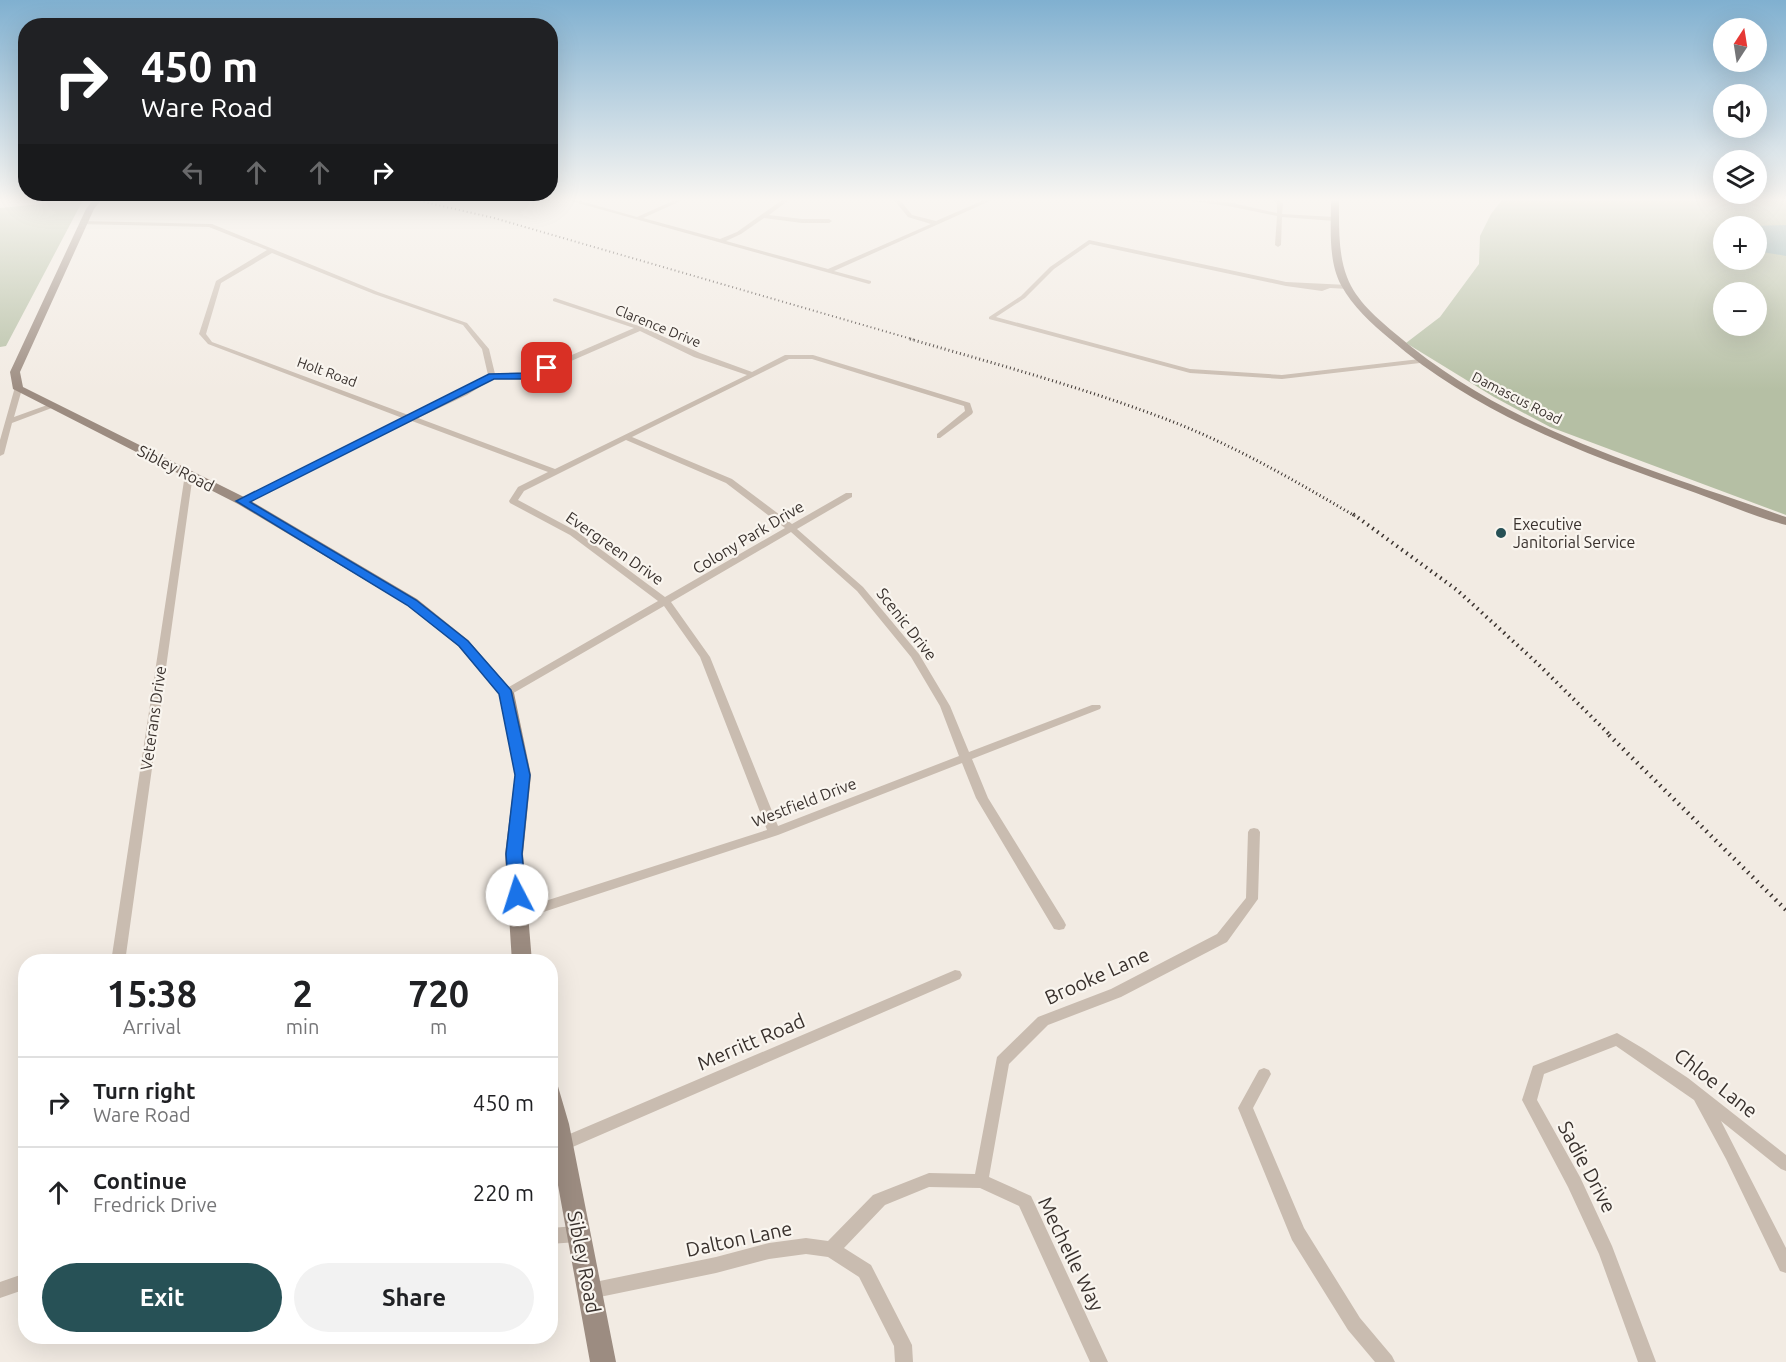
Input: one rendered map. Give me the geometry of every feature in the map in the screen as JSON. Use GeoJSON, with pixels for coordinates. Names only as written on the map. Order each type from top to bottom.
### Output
{"type":"FeatureCollection","features":[{"type":"Feature","properties":{"kind":"street"},"geometry":{"type":"LineString","coordinates":[[0,454],[18,389],[15,372],[64,264]]}},
{"type":"Feature","properties":{"kind":"street","name":"Holt Road"},"geometry":{"type":"LineString","coordinates":[[249,264],[218,282],[202,334],[210,343],[555,472]]}},
{"type":"Feature","properties":{"kind":"street"},"geometry":{"type":"LineString","coordinates":[[305,264],[376,293],[465,324],[485,349],[492,376]]}},
{"type":"Feature","properties":{"kind":"street"},"geometry":{"type":"LineString","coordinates":[[801,264],[869,282]]}},
{"type":"Feature","properties":{"kind":"street"},"geometry":{"type":"LineString","coordinates":[[828,271],[845,264]]}},
{"type":"Feature","properties":{"kind":"street"},"geometry":{"type":"LineString","coordinates":[[1059,264],[1023,297],[991,318],[1190,371],[1216,374],[1282,377],[1420,361]]}},
{"type":"Feature","properties":{"kind":"street"},"geometry":{"type":"LineString","coordinates":[[1190,264],[1286,284],[1348,287]]}},
{"type":"Feature","properties":{"kind":"street","name":"Damascus Road"},"geometry":{"type":"LineString","coordinates":[[1340,264],[1341,275],[1356,302],[1389,335],[1420,361],[1475,394],[1543,429],[1619,460],[1786,521]]}},
{"type":"Feature","properties":{"kind":"street","name":"Clarence Drive"},"geometry":{"type":"LineString","coordinates":[[555,300],[640,328],[697,355],[752,374]]}},
{"type":"Feature","properties":{"kind":"street"},"geometry":{"type":"LineString","coordinates":[[242,501],[492,376],[529,376],[640,328]]}},
{"type":"Feature","properties":{"kind":"street","name":"Evergreen Drive"},"geometry":{"type":"LineString","coordinates":[[774,832],[705,657],[666,602],[573,533],[513,501],[521,489],[788,357],[813,357],[967,405],[969,412],[940,436]]}},
{"type":"Feature","properties":{"kind":"street","name":"Sibley Road"},"geometry":{"type":"LineString","coordinates":[[18,389],[242,501],[412,602],[463,643],[506,693],[523,775],[514,854],[521,954]]}},
{"type":"Feature","properties":{"kind":"street"},"geometry":{"type":"LineString","coordinates":[[8,422],[53,406]]}},
{"type":"Feature","properties":{"kind":"street","name":"Scenic Drive"},"geometry":{"type":"LineString","coordinates":[[628,438],[729,481],[791,528],[860,589],[915,656],[945,706],[982,798],[1059,925]]}},
{"type":"Feature","properties":{"kind":"street","name":"Veterans Drive"},"geometry":{"type":"LineString","coordinates":[[119,954],[189,474]]}},
{"type":"Feature","properties":{"kind":"street","name":"Colony Park Drive"},"geometry":{"type":"LineString","coordinates":[[506,693],[849,495]]}},
{"type":"Feature","properties":{"kind":"street","name":"Westfield Drive"},"geometry":{"type":"LineString","coordinates":[[519,915],[774,832],[1096,707]]}},
{"type":"Feature","properties":{"kind":"street","name":"Brooke Lane"},"geometry":{"type":"LineString","coordinates":[[981,1181],[1002,1061],[1042,1021],[1116,993],[1222,938],[1252,899],[1254,832]]}},
{"type":"Feature","properties":{"kind":"street","name":"Merritt Road"},"geometry":{"type":"LineString","coordinates":[[563,1144],[955,975]]}},
{"type":"Feature","properties":{"kind":"street","name":"Chloe Lane"},"geometry":{"type":"LineString","coordinates":[[1617,1039],[1649,1058],[1698,1094],[1786,1164]]}},
{"type":"Feature","properties":{"kind":"street","name":"Sadie Drive"},"geometry":{"type":"LineString","coordinates":[[1617,1039],[1538,1070],[1529,1100],[1574,1182],[1606,1252],[1647,1362]]}},
{"type":"Feature","properties":{"kind":"street"},"geometry":{"type":"LineString","coordinates":[[1264,1074],[1245,1108],[1298,1234],[1354,1324],[1386,1362]]}},
{"type":"Feature","properties":{"kind":"street"},"geometry":{"type":"LineString","coordinates":[[1698,1094],[1731,1154],[1786,1265]]}},
{"type":"Feature","properties":{"kind":"street","name":"Sibley Road"},"geometry":{"type":"LineString","coordinates":[[558,1123],[603,1362]]}},
{"type":"Feature","properties":{"kind":"street","name":"Mechelle Way"},"geometry":{"type":"LineString","coordinates":[[831,1249],[879,1200],[928,1179],[981,1181],[1025,1201],[1099,1362]]}},
{"type":"Feature","properties":{"kind":"street"},"geometry":{"type":"LineString","coordinates":[[558,1235],[578,1234]]}},
{"type":"Feature","properties":{"kind":"street","name":"Dalton Lane"},"geometry":{"type":"LineString","coordinates":[[588,1291],[716,1265],[769,1251],[806,1246],[831,1249],[865,1271],[903,1345],[904,1362]]}},
{"type":"Feature","properties":{"kind":"street"},"geometry":{"type":"LineString","coordinates":[[0,1290],[18,1284]]}},
{"type":"Feature","properties":{"kind":"green space"},"geometry":{"type":"Polygon","coordinates":[[[0,264],[49,264],[6,346],[0,347],[0,264]]]}},
{"type":"Feature","properties":{"kind":"green space"},"geometry":{"type":"Polygon","coordinates":[[[1479,264],[1713,264],[1713,270],[1767,270],[1767,264],[1786,264],[1786,515],[1550,427],[1494,397],[1406,343],[1440,317],[1479,264]]]}},
{"type":"Feature","properties":{"kind":"railway"},"geometry":{"type":"LineString","coordinates":[[651,264],[915,340]]}},
{"type":"Feature","properties":{"kind":"railway"},"geometry":{"type":"LineString","coordinates":[[910,339],[1077,388],[1176,423],[1245,454],[1355,516]]}},
{"type":"Feature","properties":{"kind":"railway"},"geometry":{"type":"LineString","coordinates":[[1353,514],[1457,590],[1537,663],[1611,736]]}},
{"type":"Feature","properties":{"kind":"railway"},"geometry":{"type":"LineString","coordinates":[[1609,735],[1786,910]]}},
{"type":"Feature","properties":{"kind":"place","name":"Executive Janitorial Service"},"geometry":{"type":"Point","coordinates":[1501,533]}},
{"type":"Feature","properties":{"kind":"route"},"geometry":{"type":"LineString","coordinates":[[517,895],[514,854],[523,775],[506,693],[463,643],[412,602],[242,501],[464,393],[492,376],[529,376],[547,368]]}}]}
